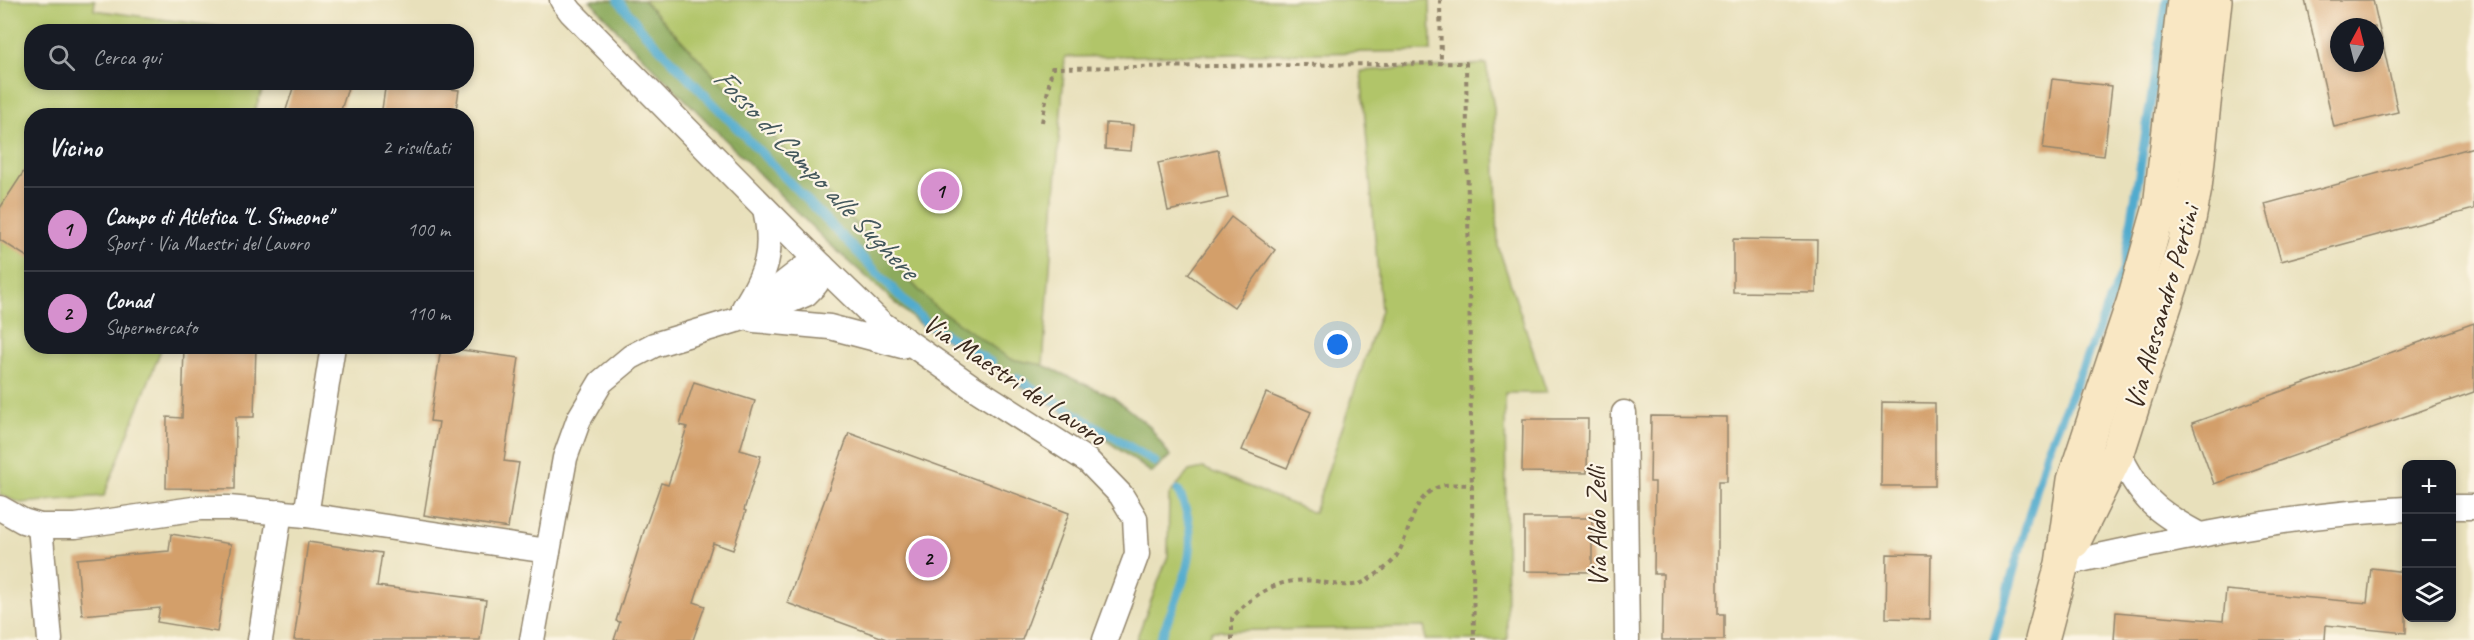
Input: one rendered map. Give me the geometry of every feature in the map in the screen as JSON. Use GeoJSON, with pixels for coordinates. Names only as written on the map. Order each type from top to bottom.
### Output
{"type":"FeatureCollection","features":[{"type":"Feature","properties":{"kind":"street","name":"Via Maestri del Lavoro"},"geometry":{"type":"LineString","coordinates":[[562,0],[571,12],[765,209],[881,323],[1088,461],[1121,495],[1135,518],[1137,554],[1105,640]]}},
{"type":"Feature","properties":{"kind":"street","name":"Via Alessandro Pertini"},"geometry":{"type":"LineString","coordinates":[[2042,640],[2062,564],[2074,480],[2133,303],[2160,207],[2184,0]]}},
{"type":"Feature","properties":{"kind":"street","name":"Via Alessandro Pertini"},"geometry":{"type":"LineString","coordinates":[[2062,564],[2118,452],[2184,246],[2196,177],[2215,0]]}},
{"type":"Feature","properties":{"kind":"street"},"geometry":{"type":"LineString","coordinates":[[737,320],[762,279],[767,264],[770,231],[765,209]]}},
{"type":"Feature","properties":{"kind":"street"},"geometry":{"type":"LineString","coordinates":[[532,640],[565,458],[579,419],[601,382],[631,357],[654,345],[737,320],[806,294],[816,284],[822,266]]}},
{"type":"Feature","properties":{"kind":"street"},"geometry":{"type":"LineString","coordinates":[[737,320],[830,327],[920,351]]}},
{"type":"Feature","properties":{"kind":"street"},"geometry":{"type":"LineString","coordinates":[[306,515],[332,354]]}},
{"type":"Feature","properties":{"kind":"street","name":"Via Aldo Zelli"},"geometry":{"type":"LineString","coordinates":[[1624,413],[1627,640]]}},
{"type":"Feature","properties":{"kind":"street"},"geometry":{"type":"LineString","coordinates":[[2118,452],[2135,486],[2151,504],[2198,534]]}},
{"type":"Feature","properties":{"kind":"street"},"geometry":{"type":"LineString","coordinates":[[2456,507],[2474,507]]}},
{"type":"Feature","properties":{"kind":"street"},"geometry":{"type":"LineString","coordinates":[[0,508],[23,521],[40,526],[76,526],[200,508],[280,512],[548,550]]}},
{"type":"Feature","properties":{"kind":"street"},"geometry":{"type":"LineString","coordinates":[[2062,564],[2198,534],[2349,512],[2402,509]]}},
{"type":"Feature","properties":{"kind":"street"},"geometry":{"type":"LineString","coordinates":[[260,640],[280,512]]}},
{"type":"Feature","properties":{"kind":"street"},"geometry":{"type":"LineString","coordinates":[[40,526],[50,640]]}},
{"type":"Feature","properties":{"kind":"path"},"geometry":{"type":"LineString","coordinates":[[1440,0],[1441,64]]}},
{"type":"Feature","properties":{"kind":"path"},"geometry":{"type":"LineString","coordinates":[[1042,122],[1052,68],[1466,63],[1474,640]]}},
{"type":"Feature","properties":{"kind":"path"},"geometry":{"type":"LineString","coordinates":[[1232,640],[1232,618],[1245,603],[1264,589],[1280,582],[1361,584],[1395,559],[1415,509],[1428,493],[1444,485],[1473,485]]}},
{"type":"Feature","properties":{"kind":"green space"},"geometry":{"type":"Polygon","coordinates":[[[0,0],[95,0],[94,10],[198,24],[24,24],[24,90],[262,90],[256,108],[24,108],[24,354],[159,354],[104,496],[21,503],[0,495],[0,0]]]}},
{"type":"Feature","properties":{"kind":"green space"},"geometry":{"type":"Polygon","coordinates":[[[590,0],[643,0],[934,306],[1010,359],[1043,365],[1113,397],[1150,427],[1170,456],[1152,473],[1089,428],[918,323],[826,241],[626,40],[590,0]]]}},
{"type":"Feature","properties":{"kind":"green space"},"geometry":{"type":"Polygon","coordinates":[[[643,0],[1430,0],[1431,51],[1065,57],[1043,365],[1010,359],[934,306],[643,0]]]}},
{"type":"Feature","properties":{"kind":"green space"},"geometry":{"type":"Polygon","coordinates":[[[1486,64],[1494,108],[1498,246],[1547,393],[1505,393],[1507,640],[1425,640],[1425,627],[1212,631],[1208,640],[1136,640],[1168,556],[1169,495],[1189,471],[1203,468],[1314,513],[1381,310],[1361,71],[1486,64]]]}},
{"type":"Feature","properties":{"kind":"building"},"geometry":{"type":"Polygon","coordinates":[[[2305,0],[2373,0],[2377,18],[2330,18],[2330,72],[2384,72],[2384,49],[2398,112],[2334,127],[2305,0]]]}},
{"type":"Feature","properties":{"kind":"building"},"geometry":{"type":"Polygon","coordinates":[[[2052,79],[2112,86],[2104,156],[2043,149],[2052,79]]]}},
{"type":"Feature","properties":{"kind":"building"},"geometry":{"type":"Polygon","coordinates":[[[292,90],[347,90],[342,108],[287,108],[292,90]]]}},
{"type":"Feature","properties":{"kind":"building"},"geometry":{"type":"Polygon","coordinates":[[[385,90],[459,90],[456,108],[382,108],[385,90]]]}},
{"type":"Feature","properties":{"kind":"building"},"geometry":{"type":"Polygon","coordinates":[[[1106,123],[1133,125],[1131,151],[1105,149],[1106,123]]]}},
{"type":"Feature","properties":{"kind":"building"},"geometry":{"type":"Polygon","coordinates":[[[2474,147],[2474,209],[2281,261],[2265,204],[2474,147]]]}},
{"type":"Feature","properties":{"kind":"building"},"geometry":{"type":"Polygon","coordinates":[[[1218,150],[1228,198],[1168,211],[1158,163],[1218,150]]]}},
{"type":"Feature","properties":{"kind":"building"},"geometry":{"type":"Polygon","coordinates":[[[24,171],[24,255],[0,240],[0,208],[24,171]]]}},
{"type":"Feature","properties":{"kind":"building"},"geometry":{"type":"Polygon","coordinates":[[[1231,217],[1275,250],[1234,307],[1188,274],[1231,217]]]}},
{"type":"Feature","properties":{"kind":"building"},"geometry":{"type":"Polygon","coordinates":[[[1733,239],[1817,240],[1816,293],[1733,292],[1733,239]]]}},
{"type":"Feature","properties":{"kind":"building"},"geometry":{"type":"Polygon","coordinates":[[[2474,323],[2474,392],[2214,484],[2192,423],[2474,323]]]}},
{"type":"Feature","properties":{"kind":"building"},"geometry":{"type":"Polygon","coordinates":[[[474,352],[519,358],[504,461],[519,463],[508,528],[424,515],[439,422],[430,421],[440,354],[474,354],[474,352]]]}},
{"type":"Feature","properties":{"kind":"building"},"geometry":{"type":"Polygon","coordinates":[[[184,354],[256,354],[254,417],[236,417],[235,489],[166,488],[167,417],[182,418],[184,354]]]}},
{"type":"Feature","properties":{"kind":"building"},"geometry":{"type":"Polygon","coordinates":[[[694,382],[755,401],[740,450],[761,456],[744,510],[746,511],[733,550],[713,543],[694,602],[705,606],[693,640],[614,640],[620,622],[616,621],[644,531],[661,483],[668,485],[687,427],[680,425],[694,382]]]}},
{"type":"Feature","properties":{"kind":"building"},"geometry":{"type":"Polygon","coordinates":[[[1266,393],[1311,412],[1287,468],[1242,450],[1266,393]]]}},
{"type":"Feature","properties":{"kind":"building"},"geometry":{"type":"Polygon","coordinates":[[[1882,402],[1935,403],[1935,486],[1881,486],[1882,402]]]}},
{"type":"Feature","properties":{"kind":"building"},"geometry":{"type":"Polygon","coordinates":[[[1651,416],[1727,417],[1727,482],[1718,482],[1718,614],[1724,614],[1724,640],[1662,640],[1663,574],[1654,574],[1655,482],[1650,482],[1651,416]]]}},
{"type":"Feature","properties":{"kind":"building"},"geometry":{"type":"Polygon","coordinates":[[[1523,419],[1588,419],[1587,473],[1522,472],[1523,419]]]}},
{"type":"Feature","properties":{"kind":"building"},"geometry":{"type":"Polygon","coordinates":[[[849,433],[1069,513],[1022,640],[889,640],[787,603],[849,433]]]}},
{"type":"Feature","properties":{"kind":"building"},"geometry":{"type":"Polygon","coordinates":[[[1524,518],[1592,518],[1592,572],[1524,571],[1524,518]]]}},
{"type":"Feature","properties":{"kind":"building"},"geometry":{"type":"Polygon","coordinates":[[[171,534],[231,544],[217,632],[157,622],[160,608],[82,615],[77,559],[169,551],[171,534]]]}},
{"type":"Feature","properties":{"kind":"building"},"geometry":{"type":"Polygon","coordinates":[[[308,542],[382,553],[377,586],[486,600],[480,640],[294,640],[308,542]]]}},
{"type":"Feature","properties":{"kind":"building"},"geometry":{"type":"Polygon","coordinates":[[[1887,554],[1931,555],[1930,619],[1886,618],[1887,554]]]}},
{"type":"Feature","properties":{"kind":"building"},"geometry":{"type":"Polygon","coordinates":[[[2371,568],[2402,572],[2402,622],[2406,622],[2406,633],[2326,625],[2325,640],[2114,640],[2116,612],[2223,621],[2226,590],[2367,603],[2371,568]]]}},
{"type":"Feature","properties":{"kind":"waterway","name":"Fosso di Campo alle Sughere"},"geometry":{"type":"LineString","coordinates":[[618,0],[643,31],[925,322],[992,363]]}},
{"type":"Feature","properties":{"kind":"waterway"},"geometry":{"type":"LineString","coordinates":[[1994,640],[2047,452],[2124,268],[2167,0]]}},
{"type":"Feature","properties":{"kind":"waterway","name":"Fosso di Campo alle Sughere"},"geometry":{"type":"LineString","coordinates":[[1016,378],[1155,462]]}},
{"type":"Feature","properties":{"kind":"waterway","name":"Fosso di Campo alle Sughere"},"geometry":{"type":"LineString","coordinates":[[1160,640],[1182,583],[1190,548],[1190,530],[1178,490]]}},
{"type":"Feature","properties":{"kind":"place","name":"Campo di Atletica \"L. Simeone\""},"geometry":{"type":"Point","coordinates":[940,191]}},
{"type":"Feature","properties":{"kind":"place","name":"Conad"},"geometry":{"type":"Point","coordinates":[928,558]}}]}
